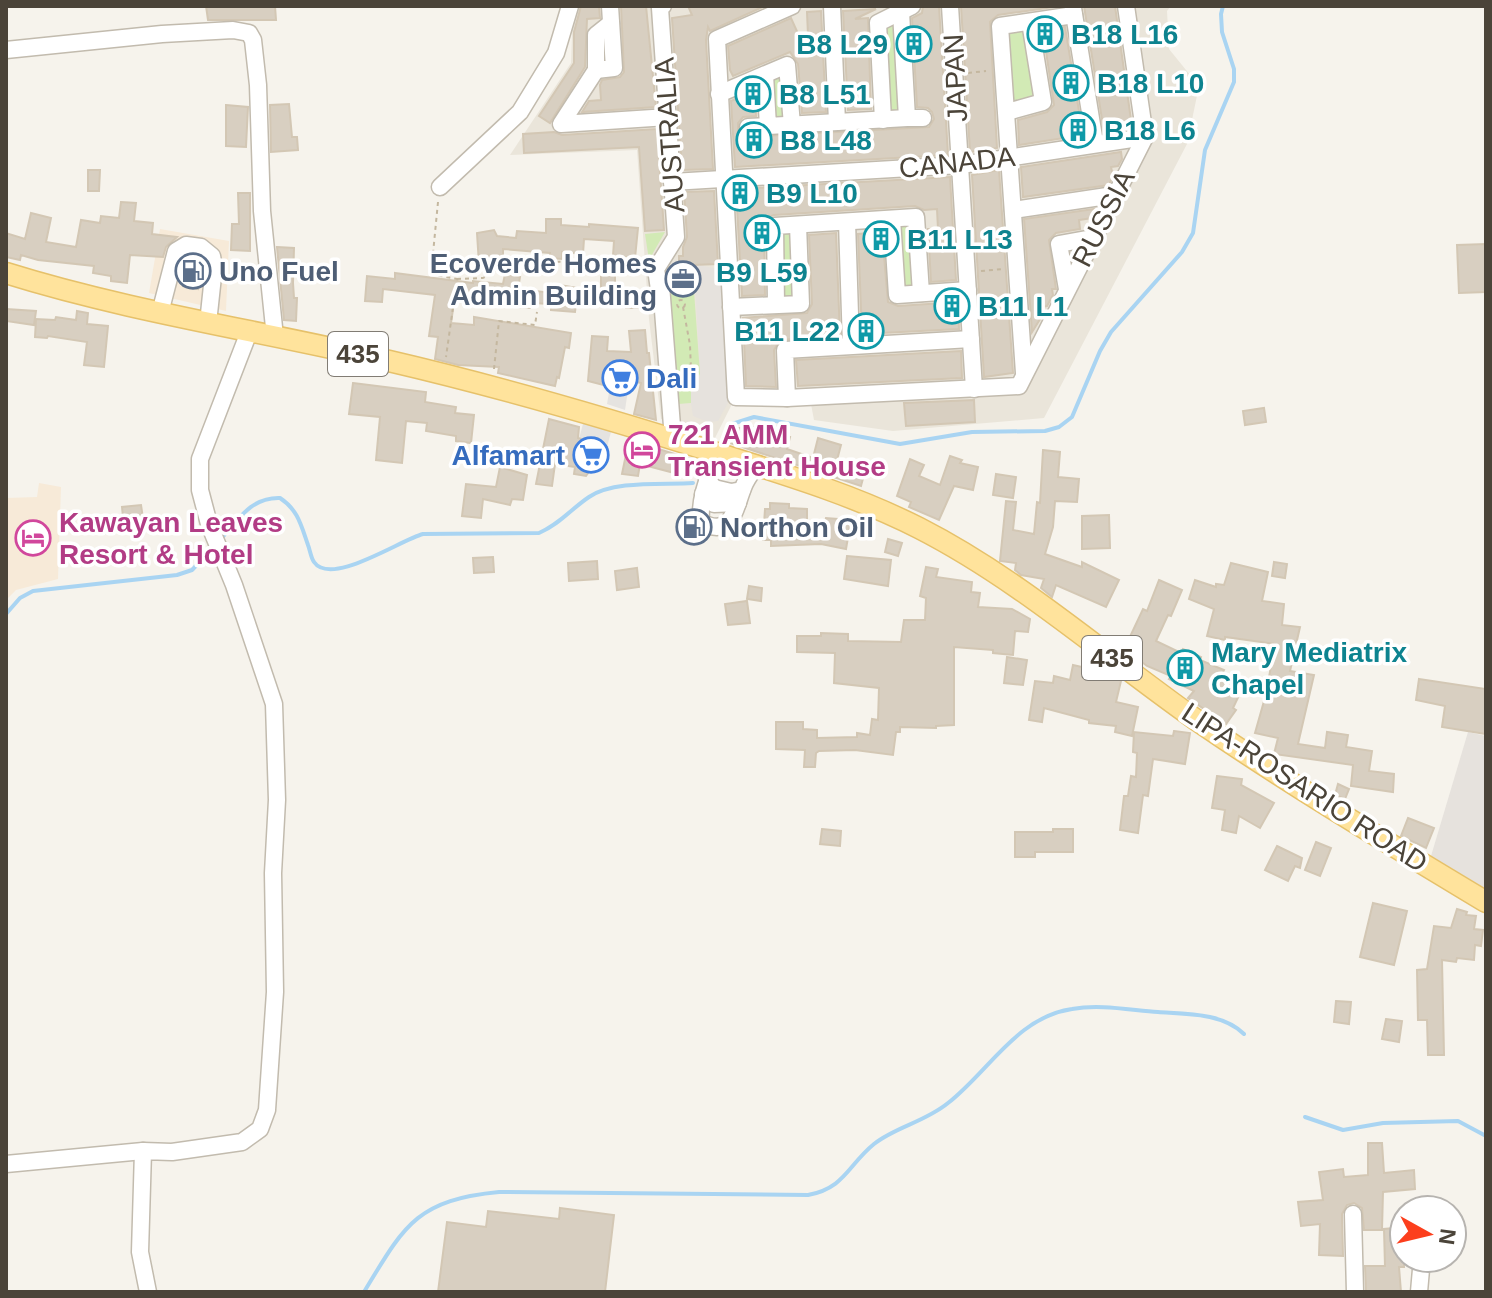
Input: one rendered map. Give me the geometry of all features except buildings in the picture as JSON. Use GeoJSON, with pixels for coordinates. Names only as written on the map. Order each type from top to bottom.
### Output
{"type":"FeatureCollection","features":[{"type":"Feature","properties":{"kind":"main road","name":"LIPA-ROSARIO ROAD"},"geometry":{"type":"LineString","coordinates":[[6,273],[160,313],[493,386],[757,465],[864,503],[919,528],[964,554],[1198,721],[1317,799],[1486,902]]}},
{"type":"Feature","properties":{"kind":"street"},"geometry":{"type":"LineString","coordinates":[[440,187],[520,112],[556,53],[570,6]]}},
{"type":"Feature","properties":{"kind":"street","name":"AUSTRALIA"},"geometry":{"type":"LineString","coordinates":[[663,6],[660,8],[676,237],[660,261],[655,276],[660,296],[673,439]]}},
{"type":"Feature","properties":{"kind":"street"},"geometry":{"type":"LineString","coordinates":[[792,6],[717,39],[736,397],[787,398],[1019,386],[1024,375],[1000,26],[1030,22],[1073,10],[1095,143]]}},
{"type":"Feature","properties":{"kind":"street"},"geometry":{"type":"LineString","coordinates":[[832,6],[837,122]]}},
{"type":"Feature","properties":{"kind":"street","name":"JAPAN"},"geometry":{"type":"LineString","coordinates":[[950,6],[974,389]]}},
{"type":"Feature","properties":{"kind":"street","name":"RUSSIA"},"geometry":{"type":"LineString","coordinates":[[1024,375],[1145,137],[1126,6]]}},
{"type":"Feature","properties":{"kind":"street"},"geometry":{"type":"LineString","coordinates":[[748,127],[792,125],[837,122],[883,120],[915,118],[906,9],[878,23],[883,120]]}},
{"type":"Feature","properties":{"kind":"street"},"geometry":{"type":"LineString","coordinates":[[610,14],[596,35],[596,70],[561,124],[668,117]]}},
{"type":"Feature","properties":{"kind":"street"},"geometry":{"type":"LineString","coordinates":[[1007,112],[1043,102],[1030,22]]}},
{"type":"Feature","properties":{"kind":"street"},"geometry":{"type":"LineString","coordinates":[[6,50],[162,34],[233,30],[249,33],[253,40],[258,85],[262,211],[275,337]]}},
{"type":"Feature","properties":{"kind":"street"},"geometry":{"type":"LineString","coordinates":[[719,94],[787,65],[792,125]]}},
{"type":"Feature","properties":{"kind":"street"},"geometry":{"type":"LineString","coordinates":[[765,75],[768,126]]}},
{"type":"Feature","properties":{"kind":"street","name":"CANADA"},"geometry":{"type":"LineString","coordinates":[[672,182],[961,165],[1145,137]]}},
{"type":"Feature","properties":{"kind":"street"},"geometry":{"type":"LineString","coordinates":[[1013,210],[1114,195]]}},
{"type":"Feature","properties":{"kind":"street"},"geometry":{"type":"LineString","coordinates":[[776,305],[775,226],[916,217],[921,293]]}},
{"type":"Feature","properties":{"kind":"street"},"geometry":{"type":"LineString","coordinates":[[892,219],[897,295],[968,290]]}},
{"type":"Feature","properties":{"kind":"street"},"geometry":{"type":"LineString","coordinates":[[847,222],[851,345]]}},
{"type":"Feature","properties":{"kind":"street"},"geometry":{"type":"LineString","coordinates":[[731,307],[801,304],[798,225]]}},
{"type":"Feature","properties":{"kind":"street"},"geometry":{"type":"LineString","coordinates":[[1067,289],[1059,244],[1092,238]]}},
{"type":"Feature","properties":{"kind":"street"},"geometry":{"type":"LineString","coordinates":[[160,313],[176,251],[186,245],[201,247],[212,256],[214,267],[208,323]]}},
{"type":"Feature","properties":{"kind":"street"},"geometry":{"type":"LineString","coordinates":[[6,1164],[143,1151],[172,1152],[242,1142],[260,1129],[267,1110],[275,992],[273,873],[277,800],[274,704],[234,585],[209,524],[200,490],[200,459],[249,332]]}},
{"type":"Feature","properties":{"kind":"street"},"geometry":{"type":"LineString","coordinates":[[787,398],[785,350],[971,339]]}},
{"type":"Feature","properties":{"kind":"street"},"geometry":{"type":"LineString","coordinates":[[712,451],[700,507],[701,522],[708,526],[722,526],[731,521],[757,465]]}},
{"type":"Feature","properties":{"kind":"street"},"geometry":{"type":"LineString","coordinates":[[705,487],[740,497]]}},
{"type":"Feature","properties":{"kind":"street"},"geometry":{"type":"LineString","coordinates":[[143,1151],[140,1252],[148,1292]]}},
{"type":"Feature","properties":{"kind":"street"},"geometry":{"type":"LineString","coordinates":[[1353,1214],[1355,1292]]}},
{"type":"Feature","properties":{"kind":"path"},"geometry":{"type":"LineString","coordinates":[[955,74],[1003,70]]}},
{"type":"Feature","properties":{"kind":"path"},"geometry":{"type":"LineString","coordinates":[[842,173],[847,222]]}},
{"type":"Feature","properties":{"kind":"path"},"geometry":{"type":"LineString","coordinates":[[440,187],[431,274],[457,279],[483,278],[513,261],[570,262],[594,255]]}},
{"type":"Feature","properties":{"kind":"path"},"geometry":{"type":"LineString","coordinates":[[966,272],[1016,268]]}},
{"type":"Feature","properties":{"kind":"path"},"geometry":{"type":"LineString","coordinates":[[443,374],[457,279]]}},
{"type":"Feature","properties":{"kind":"path"},"geometry":{"type":"LineString","coordinates":[[683,307],[689,335],[687,388]]}},
{"type":"Feature","properties":{"kind":"path"},"geometry":{"type":"LineString","coordinates":[[493,386],[499,321],[535,325],[537,312]]}},
{"type":"Feature","properties":{"kind":"shaded area"},"geometry":{"type":"Polygon","coordinates":[[[573,6],[1171,6],[1167,11],[1169,49],[1199,86],[1187,144],[1044,418],[893,431],[814,420],[811,404],[733,402],[715,438],[661,419],[649,319],[637,150],[510,155],[571,63],[573,6]]]}},
{"type":"Feature","properties":{"kind":"shaded area"},"geometry":{"type":"Polygon","coordinates":[[[160,229],[229,241],[226,311],[149,293],[160,229]]]}},
{"type":"Feature","properties":{"kind":"shaded area"},"geometry":{"type":"Polygon","coordinates":[[[694,264],[723,270],[731,397],[718,421],[708,422],[693,416],[691,403],[691,388],[700,374],[694,264]]]}},
{"type":"Feature","properties":{"kind":"shaded area"},"geometry":{"type":"Polygon","coordinates":[[[610,387],[628,390],[625,410],[607,404],[610,387]]]}},
{"type":"Feature","properties":{"kind":"shaded area"},"geometry":{"type":"Polygon","coordinates":[[[584,420],[612,428],[607,447],[579,439],[584,420]]]}},
{"type":"Feature","properties":{"kind":"shaded area","name":"Kawayan Leaves Resort & Hotel"},"geometry":{"type":"Polygon","coordinates":[[[39,483],[61,487],[58,579],[16,590],[6,600],[6,498],[37,497],[39,483]]]}},
{"type":"Feature","properties":{"kind":"shaded area"},"geometry":{"type":"Polygon","coordinates":[[[1468,732],[1486,736],[1486,889],[1431,856],[1468,732]]]}},
{"type":"Feature","properties":{"kind":"green space"},"geometry":{"type":"Polygon","coordinates":[[[901,12],[907,118],[883,120],[878,23],[901,12]]]}},
{"type":"Feature","properties":{"kind":"green space"},"geometry":{"type":"Polygon","coordinates":[[[1030,22],[1043,102],[1007,112],[1000,26],[1030,22]]]}},
{"type":"Feature","properties":{"kind":"green space"},"geometry":{"type":"Polygon","coordinates":[[[787,65],[792,125],[768,126],[765,75],[787,65]]]}},
{"type":"Feature","properties":{"kind":"green space"},"geometry":{"type":"Polygon","coordinates":[[[916,217],[921,293],[897,295],[892,219],[916,217]]]}},
{"type":"Feature","properties":{"kind":"green space"},"geometry":{"type":"Polygon","coordinates":[[[798,225],[801,304],[776,305],[775,226],[798,225]]]}},
{"type":"Feature","properties":{"kind":"green space"},"geometry":{"type":"Polygon","coordinates":[[[665,232],[649,260],[645,234],[665,232]]]}},
{"type":"Feature","properties":{"kind":"green space"},"geometry":{"type":"Polygon","coordinates":[[[673,281],[679,292],[694,291],[700,374],[691,388],[691,403],[678,404],[668,282],[673,281]]]}},
{"type":"Feature","properties":{"kind":"waterway"},"geometry":{"type":"LineString","coordinates":[[732,424],[754,417],[900,444],[972,432],[1045,431],[1059,427],[1072,417],[1111,332],[1182,252],[1193,233],[1205,150],[1234,82],[1234,69],[1222,32],[1223,6]]}},
{"type":"Feature","properties":{"kind":"waterway"},"geometry":{"type":"LineString","coordinates":[[220,540],[253,506],[261,501],[280,498],[298,518],[314,562],[323,568],[335,569],[366,560],[423,534],[539,533],[589,497],[612,488],[693,483]]}},
{"type":"Feature","properties":{"kind":"waterway"},"geometry":{"type":"LineString","coordinates":[[6,614],[20,598],[33,591],[177,575],[192,570],[214,547]]}},
{"type":"Feature","properties":{"kind":"waterway"},"geometry":{"type":"LineString","coordinates":[[364,1292],[402,1233],[415,1220],[430,1210],[471,1196],[499,1192],[808,1195],[820,1192],[845,1175],[882,1138],[948,1103],[1019,1034],[1053,1014],[1093,1007],[1192,1014],[1226,1022],[1244,1034]]}},
{"type":"Feature","properties":{"kind":"waterway"},"geometry":{"type":"LineString","coordinates":[[1305,1117],[1343,1130],[1383,1123],[1458,1121],[1486,1136]]}},
{"type":"Feature","properties":{"kind":"place","name":"B18 L16"},"geometry":{"type":"Point","coordinates":[1045,34]}},
{"type":"Feature","properties":{"kind":"place","name":"B8 L29"},"geometry":{"type":"Point","coordinates":[914,44]}},
{"type":"Feature","properties":{"kind":"place","name":"B18 L10"},"geometry":{"type":"Point","coordinates":[1071,83]}},
{"type":"Feature","properties":{"kind":"place","name":"B8 L51"},"geometry":{"type":"Point","coordinates":[753,94]}},
{"type":"Feature","properties":{"kind":"place","name":"B18 L6"},"geometry":{"type":"Point","coordinates":[1078,130]}},
{"type":"Feature","properties":{"kind":"place","name":"B8 L48"},"geometry":{"type":"Point","coordinates":[754,140]}},
{"type":"Feature","properties":{"kind":"place","name":"B9 L10"},"geometry":{"type":"Point","coordinates":[740,193]}},
{"type":"Feature","properties":{"kind":"place","name":"B9 L59"},"geometry":{"type":"Point","coordinates":[762,233]}},
{"type":"Feature","properties":{"kind":"place","name":"B11 L13"},"geometry":{"type":"Point","coordinates":[881,239]}},
{"type":"Feature","properties":{"kind":"place","name":"Uno Fuel"},"geometry":{"type":"Point","coordinates":[193,271]}},
{"type":"Feature","properties":{"kind":"place","name":"Ecoverde Homes Admin Building"},"geometry":{"type":"Point","coordinates":[683,279]}},
{"type":"Feature","properties":{"kind":"place","name":"B11 L1"},"geometry":{"type":"Point","coordinates":[952,306]}},
{"type":"Feature","properties":{"kind":"place","name":"B11 L22"},"geometry":{"type":"Point","coordinates":[866,331]}},
{"type":"Feature","properties":{"kind":"place","name":"Dali"},"geometry":{"type":"Point","coordinates":[620,378]}},
{"type":"Feature","properties":{"kind":"place","name":"721 AMM Transient House"},"geometry":{"type":"Point","coordinates":[642,450]}},
{"type":"Feature","properties":{"kind":"place","name":"Alfamart"},"geometry":{"type":"Point","coordinates":[591,455]}},
{"type":"Feature","properties":{"kind":"place","name":"Northon Oil"},"geometry":{"type":"Point","coordinates":[694,527]}},
{"type":"Feature","properties":{"kind":"place","name":"Kawayan Leaves Resort & Hotel"},"geometry":{"type":"Point","coordinates":[33,538]}},
{"type":"Feature","properties":{"kind":"place","name":"Mary Mediatrix Chapel"},"geometry":{"type":"Point","coordinates":[1185,668]}}]}
